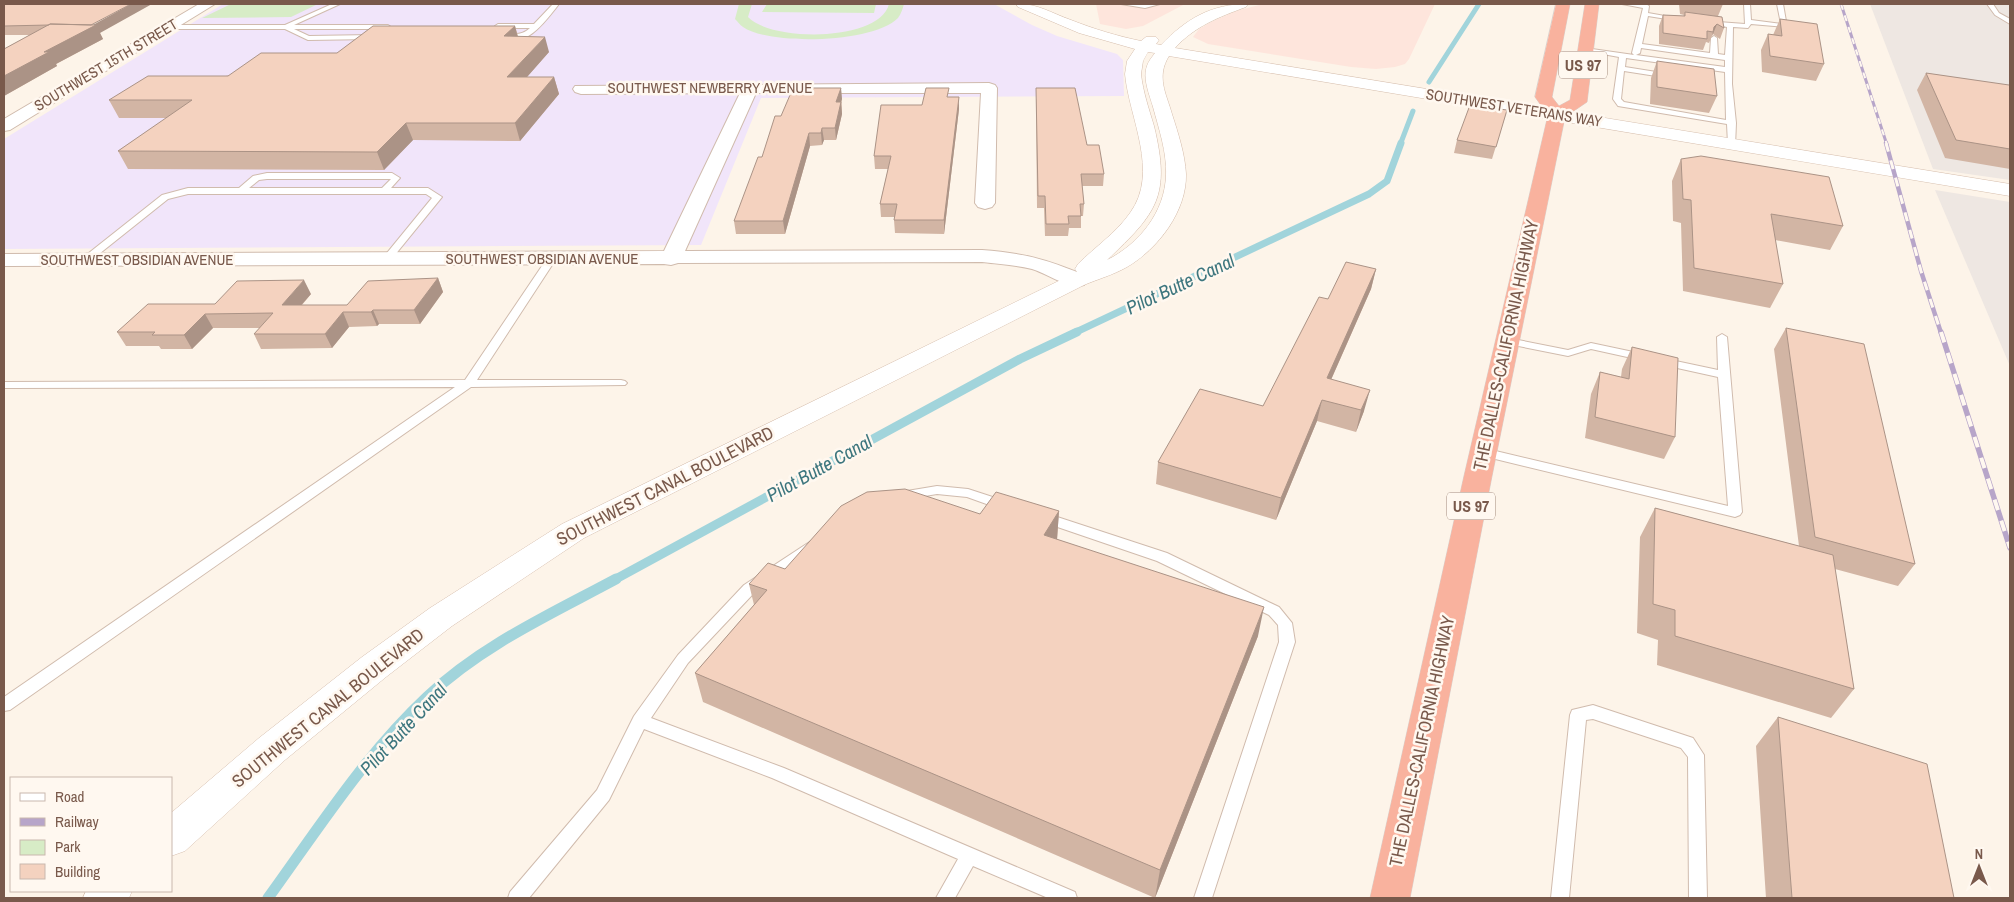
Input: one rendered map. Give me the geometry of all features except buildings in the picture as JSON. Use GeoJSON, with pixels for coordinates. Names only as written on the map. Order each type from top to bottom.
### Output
{"type":"FeatureCollection","features":[{"type":"Feature","properties":{"kind":"highway","name":"US 97"},"geometry":{"type":"LineString","coordinates":[[1563,4],[1543,97],[1557,115],[1578,102],[1592,4]]}},
{"type":"Feature","properties":{"kind":"highway","name":"THE DALLES-CALIFORNIA HIGHWAY"},"geometry":{"type":"LineString","coordinates":[[1390,898],[1483,452],[1557,115]]}},
{"type":"Feature","properties":{"kind":"main road","name":"SOUTHWEST VETERANS WAY"},"geometry":{"type":"LineString","coordinates":[[1023,4],[1072,27],[1164,51],[2010,190]]}},
{"type":"Feature","properties":{"kind":"main road","name":"SOUTHWEST CANAL BOULEVARD"},"geometry":{"type":"LineString","coordinates":[[1076,280],[1103,252],[1125,234],[1140,214],[1150,194],[1154,174],[1134,80],[1135,62],[1144,47],[1165,27],[1186,14],[1212,4]]}},
{"type":"Feature","properties":{"kind":"main road","name":"SOUTHWEST CANAL BOULEVARD"},"geometry":{"type":"LineString","coordinates":[[172,837],[272,749],[374,667],[441,617],[573,531],[1076,280],[1125,259],[1148,240],[1164,219],[1174,196],[1176,174],[1154,75],[1154,67],[1164,51],[1190,26],[1204,17],[1241,4]]}},
{"type":"Feature","properties":{"kind":"street","name":"SOUTHWEST 15TH STREET"},"geometry":{"type":"LineString","coordinates":[[4,126],[208,4]]}},
{"type":"Feature","properties":{"kind":"street"},"geometry":{"type":"LineString","coordinates":[[671,258],[750,88]]}},
{"type":"Feature","properties":{"kind":"street","name":"SOUTHWEST NEWBERRY AVENUE"},"geometry":{"type":"LineString","coordinates":[[581,89],[989,88],[985,203]]}},
{"type":"Feature","properties":{"kind":"street","name":"SOUTHWEST OBSIDIAN AVENUE"},"geometry":{"type":"LineString","coordinates":[[4,260],[982,256],[1015,259],[1041,265],[1076,280]]}},
{"type":"Feature","properties":{"kind":"lane"},"geometry":{"type":"LineString","coordinates":[[283,27],[337,4]]}},
{"type":"Feature","properties":{"kind":"lane"},"geometry":{"type":"LineString","coordinates":[[501,37],[520,37],[528,34],[556,4]]}},
{"type":"Feature","properties":{"kind":"lane"},"geometry":{"type":"LineString","coordinates":[[1124,4],[1141,6],[1154,6],[1157,4]]}},
{"type":"Feature","properties":{"kind":"lane"},"geometry":{"type":"LineString","coordinates":[[1625,4],[1684,19]]}},
{"type":"Feature","properties":{"kind":"lane"},"geometry":{"type":"LineString","coordinates":[[1714,56],[1714,37],[1730,29],[1748,26],[1747,4]]}},
{"type":"Feature","properties":{"kind":"lane"},"geometry":{"type":"LineString","coordinates":[[1749,22],[1785,26],[1780,4]]}},
{"type":"Feature","properties":{"kind":"lane"},"geometry":{"type":"LineString","coordinates":[[1990,4],[1997,14],[2010,22]]}},
{"type":"Feature","properties":{"kind":"lane"},"geometry":{"type":"LineString","coordinates":[[1635,56],[1646,8]]}},
{"type":"Feature","properties":{"kind":"lane"},"geometry":{"type":"LineString","coordinates":[[1703,22],[1730,29]]}},
{"type":"Feature","properties":{"kind":"lane"},"geometry":{"type":"LineString","coordinates":[[487,26],[535,26]]}},
{"type":"Feature","properties":{"kind":"lane"},"geometry":{"type":"LineString","coordinates":[[283,27],[308,38],[385,37]]}},
{"type":"Feature","properties":{"kind":"lane"},"geometry":{"type":"LineString","coordinates":[[168,28],[399,27]]}},
{"type":"Feature","properties":{"kind":"lane"},"geometry":{"type":"LineString","coordinates":[[1730,29],[1728,84],[1732,144]]}},
{"type":"Feature","properties":{"kind":"lane"},"geometry":{"type":"LineString","coordinates":[[1637,46],[1728,58]]}},
{"type":"Feature","properties":{"kind":"lane"},"geometry":{"type":"LineString","coordinates":[[1585,50],[1729,70]]}},
{"type":"Feature","properties":{"kind":"lane"},"geometry":{"type":"LineString","coordinates":[[1623,55],[1623,69],[1617,99],[1622,104],[1732,123]]}},
{"type":"Feature","properties":{"kind":"lane"},"geometry":{"type":"LineString","coordinates":[[1623,69],[1680,77]]}},
{"type":"Feature","properties":{"kind":"lane"},"geometry":{"type":"LineString","coordinates":[[1719,83],[1728,84]]}},
{"type":"Feature","properties":{"kind":"lane"},"geometry":{"type":"LineString","coordinates":[[242,191],[256,178],[267,176],[392,176],[396,178],[384,191]]}},
{"type":"Feature","properties":{"kind":"lane"},"geometry":{"type":"LineString","coordinates":[[85,260],[165,198],[188,191],[428,191],[437,197],[388,259]]}},
{"type":"Feature","properties":{"kind":"lane"},"geometry":{"type":"LineString","coordinates":[[4,705],[470,382],[551,259]]}},
{"type":"Feature","properties":{"kind":"lane"},"geometry":{"type":"LineString","coordinates":[[1483,452],[1735,512],[1722,337]]}},
{"type":"Feature","properties":{"kind":"lane"},"geometry":{"type":"LineString","coordinates":[[1508,341],[1568,353],[1591,346],[1724,375]]}},
{"type":"Feature","properties":{"kind":"lane"},"geometry":{"type":"LineString","coordinates":[[4,385],[621,383]]}},
{"type":"Feature","properties":{"kind":"lane"},"geometry":{"type":"LineString","coordinates":[[888,503],[904,495],[937,490],[968,493],[1162,556],[1274,611],[1285,622],[1287,642],[1203,898]]}},
{"type":"Feature","properties":{"kind":"lane"},"geometry":{"type":"LineString","coordinates":[[517,898],[603,795],[640,721],[683,659],[749,589],[824,538]]}},
{"type":"Feature","properties":{"kind":"lane"},"geometry":{"type":"LineString","coordinates":[[1560,898],[1578,715],[1592,712],[1687,743],[1696,755],[1698,898]]}},
{"type":"Feature","properties":{"kind":"lane"},"geometry":{"type":"LineString","coordinates":[[640,721],[778,773],[1068,898]]}},
{"type":"Feature","properties":{"kind":"lane"},"geometry":{"type":"LineString","coordinates":[[945,898],[970,856]]}},
{"type":"Feature","properties":{"kind":"shaded area"},"geometry":{"type":"Polygon","coordinates":[[[223,4],[994,4],[1032,25],[1057,36],[1117,54],[1123,60],[1124,96],[761,98],[701,245],[4,249],[4,139],[223,4]]]}},
{"type":"Feature","properties":{"kind":"shaded area"},"geometry":{"type":"Polygon","coordinates":[[[1096,4],[1185,4],[1143,26],[1126,29],[1100,24],[1096,4]]]}},
{"type":"Feature","properties":{"kind":"shaded area"},"geometry":{"type":"Polygon","coordinates":[[[1263,4],[1435,4],[1409,59],[1405,64],[1395,67],[1376,69],[1351,67],[1208,44],[1193,37],[1199,29],[1211,22],[1236,11],[1263,4]]]}},
{"type":"Feature","properties":{"kind":"shaded area"},"geometry":{"type":"Polygon","coordinates":[[[1870,4],[2010,4],[2010,180],[1933,169],[1870,4]]]}},
{"type":"Feature","properties":{"kind":"shaded area"},"geometry":{"type":"Polygon","coordinates":[[[1935,190],[2010,202],[2010,366],[1935,190]]]}},
{"type":"Feature","properties":{"kind":"green space"},"geometry":{"type":"Polygon","coordinates":[[[231,4],[318,4],[291,17],[202,18],[231,4]]]}},
{"type":"Feature","properties":{"kind":"green space"},"geometry":{"type":"Polygon","coordinates":[[[739,4],[752,4],[748,17],[760,25],[778,31],[800,34],[824,34],[866,26],[881,16],[889,4],[904,4],[898,18],[886,26],[867,33],[846,37],[798,39],[756,33],[743,27],[735,19],[739,4]]]}},
{"type":"Feature","properties":{"kind":"green space"},"geometry":{"type":"Polygon","coordinates":[[[767,4],[876,4],[874,13],[762,12],[767,4]]]}},
{"type":"Feature","properties":{"kind":"waterway","name":"Pilot Butte Canal"},"geometry":{"type":"LineString","coordinates":[[1429,82],[1479,4]]}},
{"type":"Feature","properties":{"kind":"waterway","name":"Pilot Butte Canal"},"geometry":{"type":"LineString","coordinates":[[1400,145],[1413,111]]}},
{"type":"Feature","properties":{"kind":"waterway","name":"Pilot Butte Canal"},"geometry":{"type":"LineString","coordinates":[[1074,333],[1369,194],[1387,181],[1401,143]]}},
{"type":"Feature","properties":{"kind":"waterway","name":"Pilot Butte Canal"},"geometry":{"type":"LineString","coordinates":[[614,580],[1020,359],[1077,332]]}},
{"type":"Feature","properties":{"kind":"waterway","name":"Pilot Butte Canal"},"geometry":{"type":"LineString","coordinates":[[268,898],[343,793],[383,743],[427,697],[448,678],[494,646],[616,579]]}},
{"type":"Feature","properties":{"kind":"railway"},"geometry":{"type":"LineString","coordinates":[[1841,4],[1887,145]]}},
{"type":"Feature","properties":{"kind":"railway"},"geometry":{"type":"LineString","coordinates":[[1886,143],[1921,271],[1941,333]]}},
{"type":"Feature","properties":{"kind":"railway"},"geometry":{"type":"LineString","coordinates":[[1941,332],[2010,548]]}}]}
